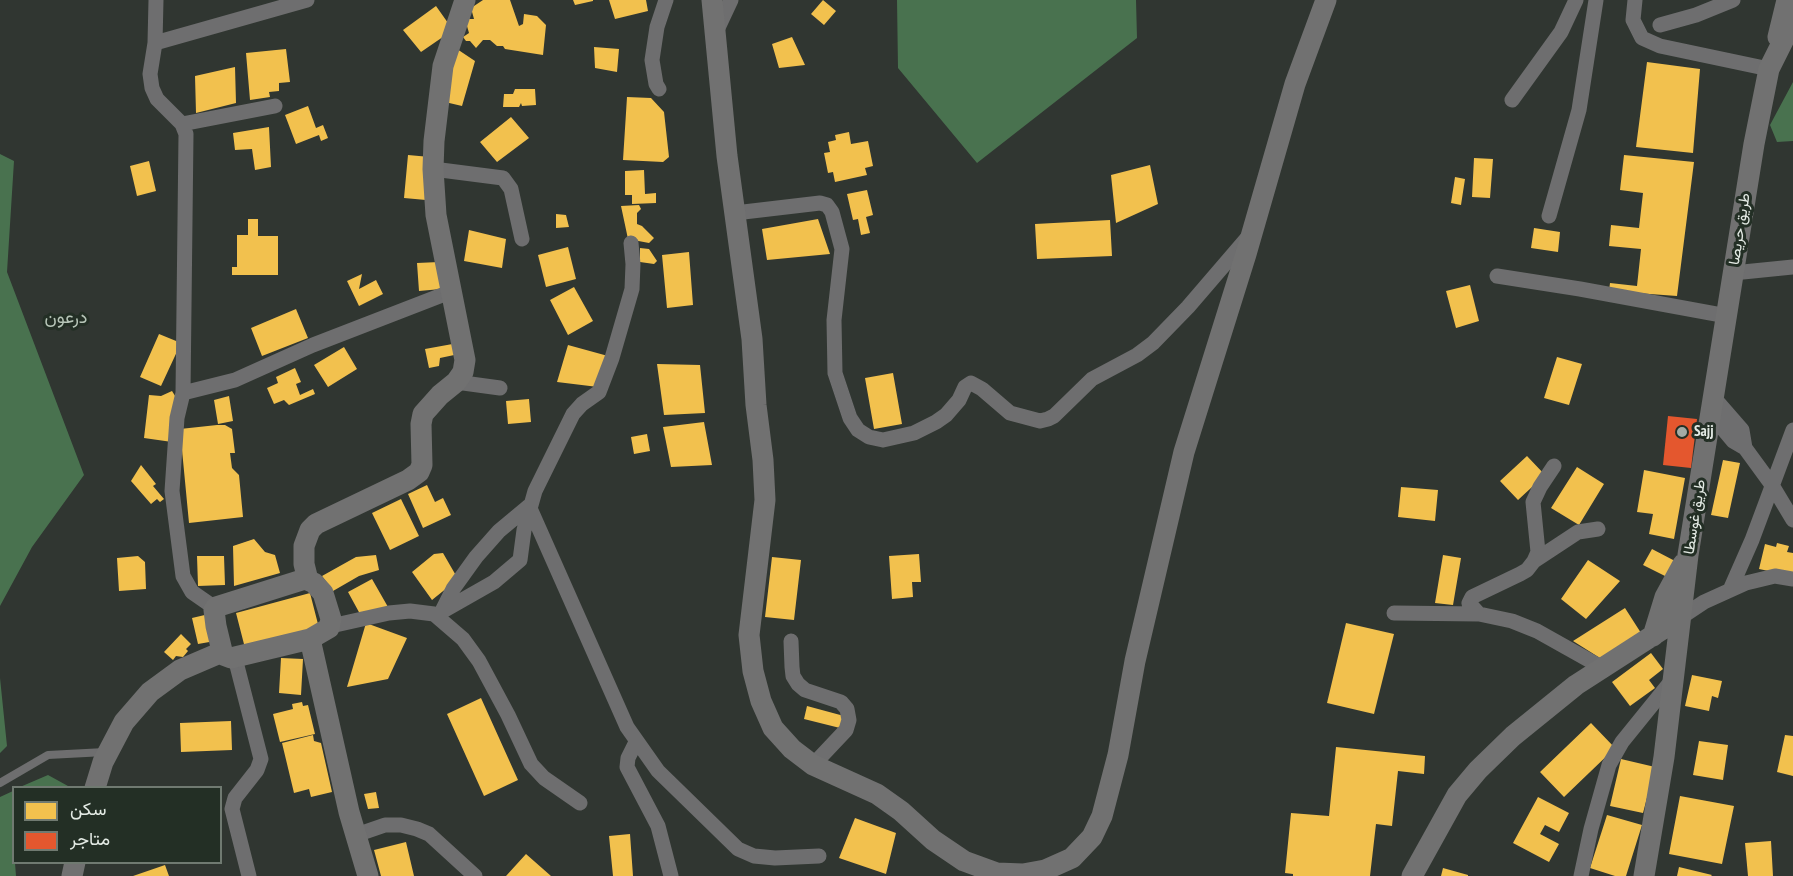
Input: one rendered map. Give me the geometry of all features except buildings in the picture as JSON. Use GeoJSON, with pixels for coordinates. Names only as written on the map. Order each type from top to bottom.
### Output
{"type":"FeatureCollection","features":[{"type":"Feature","properties":{"kind":"street"},"geometry":{"type":"LineString","coordinates":[[156,0],[155,44],[150,74],[152,88],[157,99],[182,124],[186,134],[183,393],[177,418],[172,491],[181,568],[187,586],[214,608],[216,626],[229,655],[261,759],[250,780],[235,798],[232,809],[249,876]]}},
{"type":"Feature","properties":{"kind":"street"},"geometry":{"type":"LineString","coordinates":[[155,44],[307,0]]}},
{"type":"Feature","properties":{"kind":"street"},"geometry":{"type":"LineString","coordinates":[[308,580],[304,564],[304,546],[310,530],[316,524],[408,480],[419,472],[422,465],[421,424],[423,414],[440,395],[456,382],[463,372],[465,360],[436,215],[433,169],[443,66],[465,0]]}},
{"type":"Feature","properties":{"kind":"street"},"geometry":{"type":"LineString","coordinates":[[659,89],[652,60],[657,27],[666,0]]}},
{"type":"Feature","properties":{"kind":"street"},"geometry":{"type":"LineString","coordinates":[[712,0],[727,156],[752,339],[765,500],[749,635],[753,671],[761,701],[773,728],[792,749],[813,765],[878,794],[933,840],[964,861],[997,873],[1023,874],[1045,870],[1072,858],[1092,837],[1102,816],[1118,755],[1135,661],[1184,452],[1252,233],[1295,84],[1326,0]]}},
{"type":"Feature","properties":{"kind":"street"},"geometry":{"type":"LineString","coordinates":[[715,33],[731,0]]}},
{"type":"Feature","properties":{"kind":"street"},"geometry":{"type":"LineString","coordinates":[[1512,100],[1561,32],[1576,0]]}},
{"type":"Feature","properties":{"kind":"street"},"geometry":{"type":"LineString","coordinates":[[1549,216],[1579,110],[1596,0]]}},
{"type":"Feature","properties":{"kind":"street"},"geometry":{"type":"LineString","coordinates":[[1635,0],[1633,20],[1642,38],[1660,46],[1771,65]]}},
{"type":"Feature","properties":{"kind":"street"},"geometry":{"type":"LineString","coordinates":[[1660,25],[1696,15],[1734,0]]}},
{"type":"Feature","properties":{"kind":"street","name":"طريق حريصا"},"geometry":{"type":"LineString","coordinates":[[1713,407],[1754,144],[1787,0]]}},
{"type":"Feature","properties":{"kind":"street","name":"طريق حريصا"},"geometry":{"type":"LineString","coordinates":[[1771,65],[1793,21]]}},
{"type":"Feature","properties":{"kind":"street"},"geometry":{"type":"LineString","coordinates":[[182,124],[274,106]]}},
{"type":"Feature","properties":{"kind":"street"},"geometry":{"type":"LineString","coordinates":[[433,169],[503,178],[511,189],[522,238]]}},
{"type":"Feature","properties":{"kind":"street"},"geometry":{"type":"LineString","coordinates":[[735,213],[820,202],[827,205],[832,212],[842,249],[834,320],[835,373],[850,418],[858,430],[869,437],[883,440],[914,433],[936,422],[946,415],[959,400],[965,387],[971,383],[982,389],[1010,413],[1040,421],[1054,416],[1092,379],[1137,355],[1153,342],[1188,308],[1252,233]]}},
{"type":"Feature","properties":{"kind":"street"},"geometry":{"type":"LineString","coordinates":[[96,786],[109,751],[124,722],[150,692],[180,670],[229,655],[310,639],[325,632],[331,626],[390,613],[410,611],[438,613],[494,582],[520,560],[529,506],[573,414],[582,404],[599,392],[612,358],[632,290],[632,243]]}},
{"type":"Feature","properties":{"kind":"street"},"geometry":{"type":"LineString","coordinates":[[1733,273],[1793,267]]}},
{"type":"Feature","properties":{"kind":"street"},"geometry":{"type":"LineString","coordinates":[[1497,276],[1727,316]]}},
{"type":"Feature","properties":{"kind":"street"},"geometry":{"type":"LineString","coordinates":[[183,393],[235,380],[313,345],[450,292]]}},
{"type":"Feature","properties":{"kind":"street"},"geometry":{"type":"LineString","coordinates":[[456,382],[500,388]]}},
{"type":"Feature","properties":{"kind":"street"},"geometry":{"type":"LineString","coordinates":[[1713,407],[1733,441],[1745,448],[1772,485],[1793,520]]}},
{"type":"Feature","properties":{"kind":"street","name":"طريق غوسطا"},"geometry":{"type":"LineString","coordinates":[[1644,876],[1664,758],[1680,618],[1713,407]]}},
{"type":"Feature","properties":{"kind":"street"},"geometry":{"type":"LineString","coordinates":[[1730,590],[1752,540],[1793,430]]}},
{"type":"Feature","properties":{"kind":"street"},"geometry":{"type":"LineString","coordinates":[[1479,614],[1468,603],[1472,597],[1527,570],[1534,561],[1538,552],[1533,502],[1554,466]]}},
{"type":"Feature","properties":{"kind":"street"},"geometry":{"type":"LineString","coordinates":[[438,613],[476,557],[499,531],[529,506]]}},
{"type":"Feature","properties":{"kind":"street"},"geometry":{"type":"LineString","coordinates":[[529,506],[627,727],[658,771],[738,849],[754,856],[775,858],[819,856]]}},
{"type":"Feature","properties":{"kind":"street"},"geometry":{"type":"LineString","coordinates":[[1534,561],[1578,532],[1598,529]]}},
{"type":"Feature","properties":{"kind":"street"},"geometry":{"type":"LineString","coordinates":[[1653,636],[1665,597],[1689,555]]}},
{"type":"Feature","properties":{"kind":"street"},"geometry":{"type":"LineString","coordinates":[[1412,876],[1458,795],[1478,770],[1513,736],[1576,686],[1704,602],[1746,583],[1774,576],[1793,579]]}},
{"type":"Feature","properties":{"kind":"street"},"geometry":{"type":"LineString","coordinates":[[214,608],[300,580],[308,580],[318,586],[323,593],[331,626]]}},
{"type":"Feature","properties":{"kind":"street"},"geometry":{"type":"LineString","coordinates":[[438,613],[479,661],[531,764],[544,778],[580,803]]}},
{"type":"Feature","properties":{"kind":"street"},"geometry":{"type":"LineString","coordinates":[[1394,613],[1479,614],[1512,621],[1537,631],[1603,668]]}},
{"type":"Feature","properties":{"kind":"street"},"geometry":{"type":"LineString","coordinates":[[310,639],[349,812],[368,876]]}},
{"type":"Feature","properties":{"kind":"street"},"geometry":{"type":"LineString","coordinates":[[792,641],[793,676],[798,684],[805,690],[841,702],[847,710],[849,720],[846,729],[813,765]]}},
{"type":"Feature","properties":{"kind":"street"},"geometry":{"type":"LineString","coordinates":[[1581,876],[1609,765],[1622,742],[1673,679]]}},
{"type":"Feature","properties":{"kind":"street"},"geometry":{"type":"LineString","coordinates":[[636,741],[628,758],[627,767],[658,826],[671,876]]}},
{"type":"Feature","properties":{"kind":"street"},"geometry":{"type":"LineString","coordinates":[[356,835],[385,825],[401,825],[417,829],[429,834],[475,876]]}},
{"type":"Feature","properties":{"kind":"lane"},"geometry":{"type":"LineString","coordinates":[[0,783],[48,756],[109,751]]}},
{"type":"Feature","properties":{"kind":"green space"},"geometry":{"type":"Polygon","coordinates":[[[897,0],[1136,0],[1137,38],[977,163],[898,68],[897,0]]]}},
{"type":"Feature","properties":{"kind":"green space"},"geometry":{"type":"Polygon","coordinates":[[[1793,82],[1793,141],[1777,142],[1770,125],[1793,82]]]}},
{"type":"Feature","properties":{"kind":"green space"},"geometry":{"type":"Polygon","coordinates":[[[0,154],[14,161],[7,272],[84,475],[32,547],[0,606],[0,154]]]}},
{"type":"Feature","properties":{"kind":"green space"},"geometry":{"type":"Polygon","coordinates":[[[0,678],[7,746],[0,753],[0,678]]]}},
{"type":"Feature","properties":{"kind":"green space"},"geometry":{"type":"Polygon","coordinates":[[[48,775],[68,786],[22,786],[48,775]]]}},
{"type":"Feature","properties":{"kind":"green space"},"geometry":{"type":"Polygon","coordinates":[[[12,791],[12,864],[15,864],[16,876],[0,876],[0,797],[12,791]]]}},
{"type":"Feature","properties":{"kind":"place","name":"Sajj"},"geometry":{"type":"Point","coordinates":[1682,432]}},
{"type":"Feature","properties":{"kind":"district","name":"درعون"},"geometry":{"type":"Point","coordinates":[66,318]}}]}
